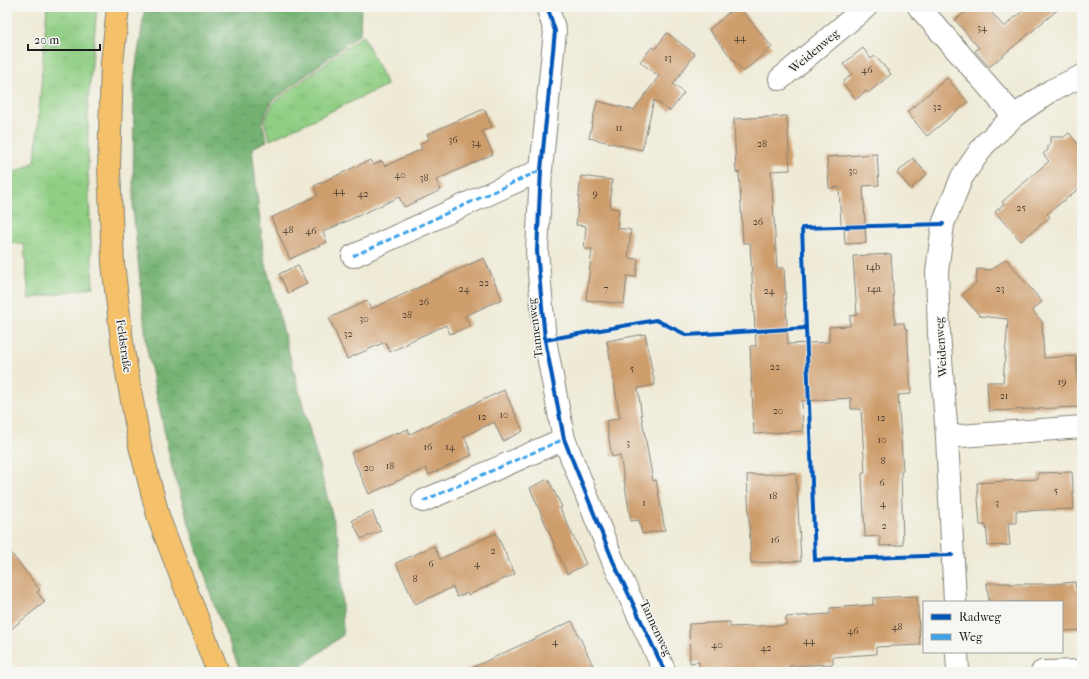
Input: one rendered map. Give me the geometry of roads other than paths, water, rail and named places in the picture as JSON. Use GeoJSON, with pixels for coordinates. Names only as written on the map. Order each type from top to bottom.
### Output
{"type":"FeatureCollection","features":[{"type":"Feature","properties":{"kind":"main road","name":"Feldstraße"},"geometry":{"type":"LineString","coordinates":[[118,7],[112,63],[109,168],[113,263],[123,350],[140,446],[159,519],[218,672]]}},
{"type":"Feature","properties":{"kind":"street","name":"Weidenweg"},"geometry":{"type":"LineString","coordinates":[[780,79],[866,7]]}},
{"type":"Feature","properties":{"kind":"street"},"geometry":{"type":"LineString","coordinates":[[919,7],[1014,116]]}},
{"type":"Feature","properties":{"kind":"street","name":"Tannenweg"},"geometry":{"type":"LineString","coordinates":[[548,9],[555,31],[541,170],[537,251],[544,332],[564,439],[613,561],[665,672]]}},
{"type":"Feature","properties":{"kind":"street","name":"Weidenweg"},"geometry":{"type":"LineString","coordinates":[[955,601],[947,437],[939,333],[937,272],[943,224],[962,177],[984,145],[1014,116],[1052,90],[1082,76]]}},
{"type":"Feature","properties":{"kind":"street"},"geometry":{"type":"LineString","coordinates":[[353,256],[541,170]]}},
{"type":"Feature","properties":{"kind":"street"},"geometry":{"type":"LineString","coordinates":[[947,437],[1082,427]]}},
{"type":"Feature","properties":{"kind":"street"},"geometry":{"type":"LineString","coordinates":[[423,501],[564,439]]}},
{"type":"Feature","properties":{"kind":"street"},"geometry":{"type":"LineString","coordinates":[[957,653],[958,672]]}},
{"type":"Feature","properties":{"kind":"street"},"geometry":{"type":"LineString","coordinates":[[1042,672],[1071,671]]}}]}
